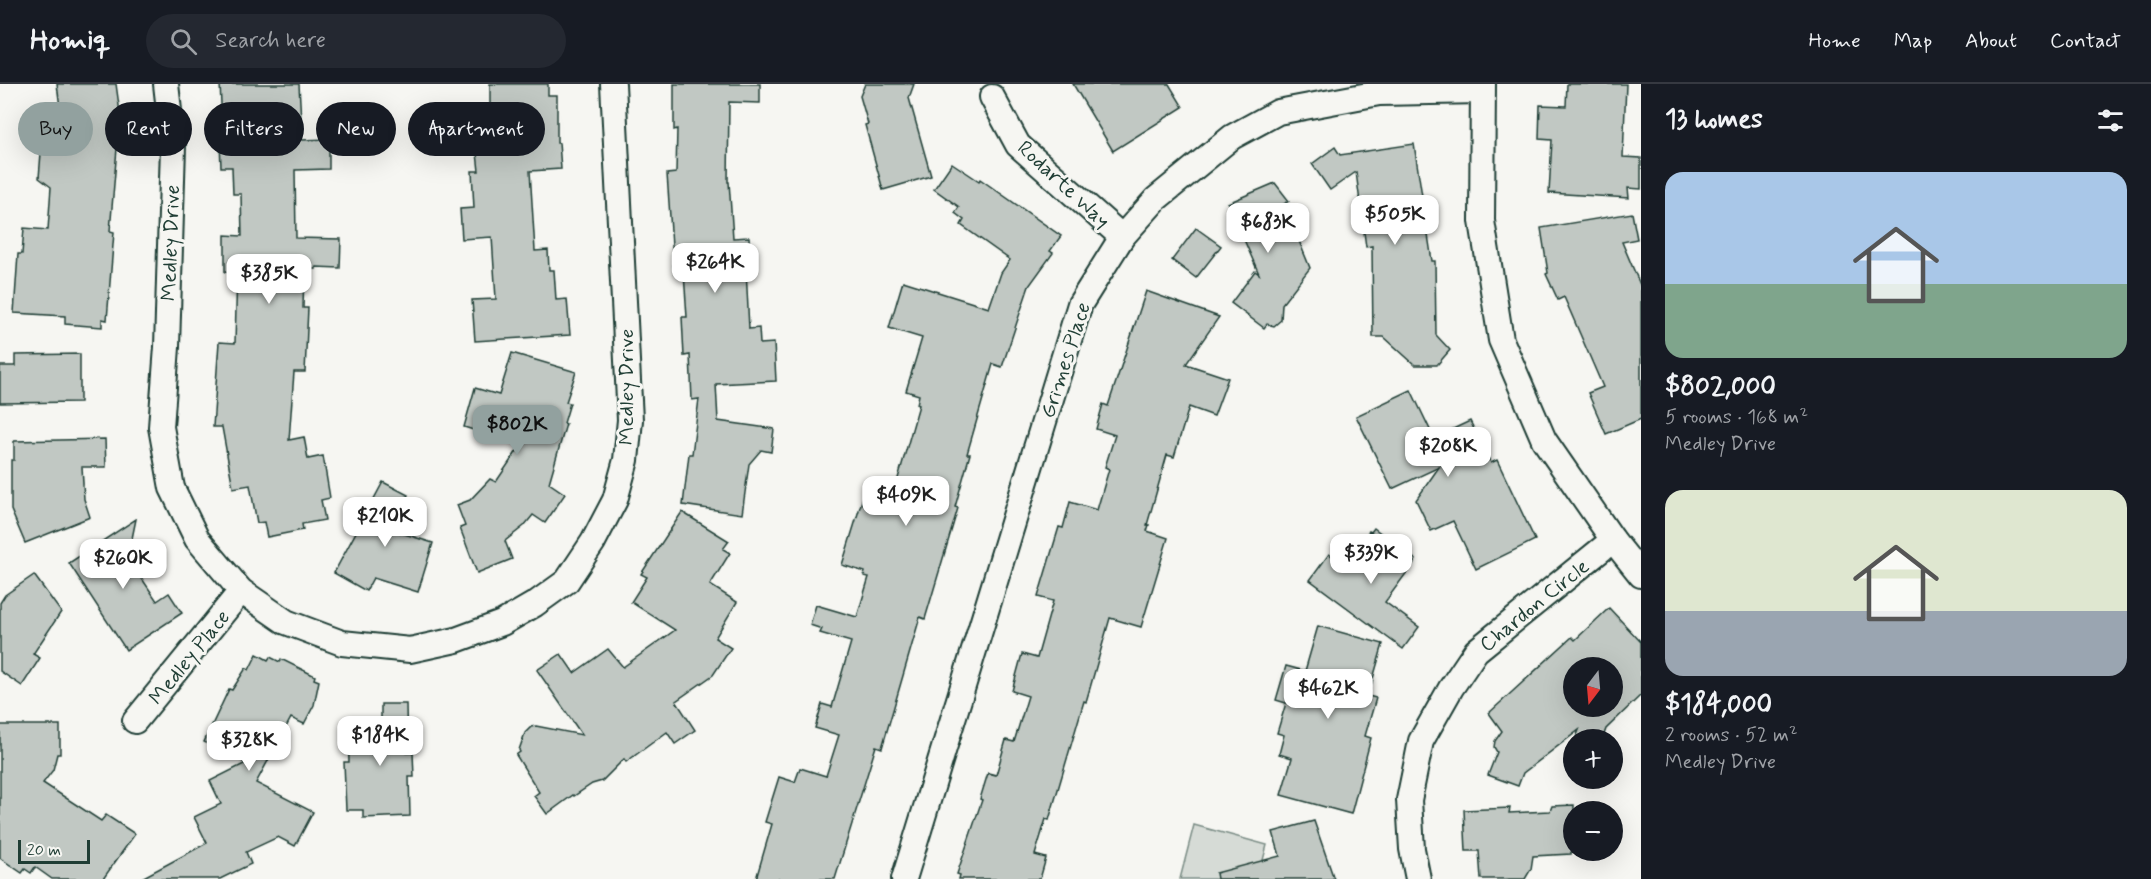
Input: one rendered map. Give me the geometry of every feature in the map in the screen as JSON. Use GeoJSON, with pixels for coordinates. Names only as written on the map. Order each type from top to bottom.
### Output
{"type":"FeatureCollection","features":[{"type":"Feature","properties":{"kind":"street","name":"Medley Drive"},"geometry":{"type":"LineString","coordinates":[[166,84],[173,146],[167,347],[161,427],[172,488],[197,539],[241,591],[286,622],[342,642],[410,650],[456,640],[502,623],[535,604],[567,581],[615,500],[626,460],[630,420],[612,84]]}},
{"type":"Feature","properties":{"kind":"street","name":"Grimes Place"},"geometry":{"type":"LineString","coordinates":[[904,879],[1080,304],[1122,237],[1156,199],[1195,166],[1232,137],[1278,112],[1379,93],[1483,88]]}},
{"type":"Feature","properties":{"kind":"street"},"geometry":{"type":"LineString","coordinates":[[1483,88],[1482,221],[1501,340],[1544,440],[1641,576]]}},
{"type":"Feature","properties":{"kind":"street","name":"Rodarte Way"},"geometry":{"type":"LineString","coordinates":[[992,97],[1018,146],[1122,237]]}},
{"type":"Feature","properties":{"kind":"street","name":"Chardon Circle"},"geometry":{"type":"LineString","coordinates":[[1418,879],[1412,849],[1409,800],[1421,741],[1451,688],[1476,651],[1614,540]]}},
{"type":"Feature","properties":{"kind":"street","name":"Medley Place"},"geometry":{"type":"LineString","coordinates":[[135,722],[241,591]]}},
{"type":"Feature","properties":{"kind":"shaded area"},"geometry":{"type":"Polygon","coordinates":[[[1194,825],[1267,845],[1258,879],[1180,879],[1194,825]]]}},
{"type":"Feature","properties":{"kind":"building"},"geometry":{"type":"Polygon","coordinates":[[[57,84],[116,84],[118,102],[105,102],[105,156],[116,156],[110,231],[114,232],[107,320],[102,319],[102,327],[65,324],[65,316],[14,313],[18,254],[22,254],[24,228],[48,230],[51,187],[39,178],[41,156],[93,156],[93,102],[59,102],[57,84]]]}},
{"type":"Feature","properties":{"kind":"building"},"geometry":{"type":"Polygon","coordinates":[[[220,84],[299,84],[300,102],[221,102],[220,84]]]}},
{"type":"Feature","properties":{"kind":"building"},"geometry":{"type":"Polygon","coordinates":[[[490,84],[548,84],[548,95],[557,95],[557,143],[559,143],[561,169],[530,171],[535,251],[548,250],[549,270],[554,270],[556,300],[567,299],[570,335],[475,341],[472,300],[496,299],[492,237],[462,239],[460,209],[474,208],[472,171],[479,171],[477,156],[545,156],[545,102],[490,102],[490,84]]]}},
{"type":"Feature","properties":{"kind":"building"},"geometry":{"type":"Polygon","coordinates":[[[674,84],[760,84],[760,103],[729,102],[728,182],[733,238],[749,237],[751,269],[746,269],[749,329],[759,328],[760,344],[774,343],[776,381],[716,384],[718,421],[774,429],[771,452],[761,450],[749,464],[742,514],[683,505],[699,399],[692,400],[690,355],[684,356],[682,317],[687,317],[684,273],[674,274],[667,174],[676,173],[677,129],[674,130],[674,84]]]}},
{"type":"Feature","properties":{"kind":"building"},"geometry":{"type":"Polygon","coordinates":[[[865,84],[914,84],[909,98],[931,176],[883,190],[865,125],[868,124],[860,96],[865,84]]]}},
{"type":"Feature","properties":{"kind":"building"},"geometry":{"type":"Polygon","coordinates":[[[1073,84],[1169,84],[1183,107],[1113,151],[1073,84]]]}},
{"type":"Feature","properties":{"kind":"building"},"geometry":{"type":"Polygon","coordinates":[[[1567,84],[1626,84],[1623,157],[1641,158],[1641,189],[1628,188],[1629,198],[1549,193],[1552,140],[1539,139],[1540,105],[1566,106],[1567,84]]]}},
{"type":"Feature","properties":{"kind":"building"},"geometry":{"type":"Polygon","coordinates":[[[316,139],[316,156],[329,156],[329,169],[295,170],[296,238],[341,239],[340,268],[304,269],[303,308],[308,308],[305,372],[294,372],[289,440],[304,437],[308,459],[323,456],[330,498],[321,500],[325,520],[302,524],[303,530],[267,537],[264,522],[257,523],[250,485],[233,488],[222,427],[213,427],[219,342],[235,343],[237,272],[225,272],[225,235],[242,236],[241,194],[233,194],[232,167],[221,167],[221,156],[304,156],[304,140],[316,139]]]}},
{"type":"Feature","properties":{"kind":"building"},"geometry":{"type":"Polygon","coordinates":[[[1414,144],[1432,261],[1435,261],[1436,335],[1450,350],[1437,365],[1415,365],[1384,337],[1373,337],[1372,246],[1366,247],[1356,172],[1330,190],[1312,164],[1335,147],[1340,155],[1414,144]]]}},
{"type":"Feature","properties":{"kind":"building"},"geometry":{"type":"Polygon","coordinates":[[[952,163],[979,181],[980,179],[1061,236],[1050,251],[1053,253],[1029,286],[1002,367],[993,364],[967,454],[970,454],[955,507],[958,508],[925,619],[920,617],[882,748],[876,746],[835,879],[756,879],[772,824],[765,822],[779,777],[795,782],[800,768],[826,776],[839,735],[815,728],[822,704],[832,707],[851,642],[820,633],[822,629],[810,625],[816,605],[857,617],[869,577],[864,576],[865,572],[842,565],[868,481],[895,489],[919,405],[917,404],[919,395],[906,391],[922,338],[889,328],[903,281],[989,308],[1001,273],[1010,260],[961,225],[964,220],[955,213],[959,207],[934,189],[952,163]]]}},
{"type":"Feature","properties":{"kind":"building"},"geometry":{"type":"Polygon","coordinates":[[[1275,183],[1289,201],[1284,204],[1310,268],[1282,304],[1281,320],[1274,326],[1267,324],[1264,328],[1231,303],[1255,271],[1259,274],[1228,203],[1275,183]]]}},
{"type":"Feature","properties":{"kind":"building"},"geometry":{"type":"Polygon","coordinates":[[[1632,213],[1637,239],[1622,242],[1641,287],[1641,419],[1606,434],[1588,393],[1603,387],[1564,297],[1558,300],[1546,274],[1548,273],[1541,228],[1632,213]]]}},
{"type":"Feature","properties":{"kind":"building"},"geometry":{"type":"Polygon","coordinates":[[[1196,228],[1221,246],[1196,278],[1172,260],[1196,228]]]}},
{"type":"Feature","properties":{"kind":"building"},"geometry":{"type":"Polygon","coordinates":[[[1146,291],[1219,317],[1186,364],[1228,378],[1214,416],[1189,407],[1174,457],[1167,455],[1147,531],[1168,538],[1141,627],[1110,618],[1049,820],[1046,819],[1035,855],[1046,858],[1040,879],[959,879],[960,875],[957,874],[982,800],[980,799],[988,773],[996,775],[1006,740],[1014,742],[1028,696],[1012,691],[1022,654],[1037,658],[1053,601],[1038,597],[1059,527],[1063,528],[1070,502],[1097,510],[1109,469],[1105,467],[1115,435],[1096,429],[1103,404],[1108,406],[1146,291]]]}},
{"type":"Feature","properties":{"kind":"building"},"geometry":{"type":"Polygon","coordinates":[[[512,353],[576,372],[566,402],[570,403],[564,423],[566,424],[549,483],[565,494],[545,523],[533,515],[524,526],[505,541],[512,559],[477,573],[460,528],[465,526],[457,505],[470,500],[490,479],[496,482],[521,445],[464,427],[475,388],[499,395],[512,353]]]}},
{"type":"Feature","properties":{"kind":"building"},"geometry":{"type":"Polygon","coordinates":[[[80,354],[80,402],[0,403],[0,366],[15,366],[15,355],[80,354]]]}},
{"type":"Feature","properties":{"kind":"building"},"geometry":{"type":"Polygon","coordinates":[[[1411,390],[1434,438],[1470,421],[1491,463],[1497,460],[1535,540],[1476,569],[1453,521],[1431,531],[1416,500],[1439,467],[1392,489],[1356,416],[1411,390]]]}},
{"type":"Feature","properties":{"kind":"building"},"geometry":{"type":"Polygon","coordinates":[[[105,439],[106,467],[82,467],[84,499],[90,517],[25,543],[11,510],[11,460],[14,460],[14,441],[105,439]]]}},
{"type":"Feature","properties":{"kind":"building"},"geometry":{"type":"Polygon","coordinates":[[[383,482],[408,495],[389,529],[433,543],[418,592],[373,578],[366,591],[334,573],[383,482]]]}},
{"type":"Feature","properties":{"kind":"building"},"geometry":{"type":"Polygon","coordinates":[[[682,512],[729,541],[723,549],[730,553],[710,585],[737,602],[715,638],[731,648],[713,675],[676,701],[695,730],[675,744],[667,732],[626,762],[624,759],[602,781],[573,795],[547,814],[534,796],[539,792],[516,755],[520,752],[525,733],[531,727],[536,726],[582,735],[537,670],[561,654],[574,673],[608,649],[623,667],[675,630],[631,602],[647,577],[641,574],[682,512]]]}},
{"type":"Feature","properties":{"kind":"building"},"geometry":{"type":"Polygon","coordinates":[[[136,519],[128,558],[157,601],[169,593],[182,613],[126,650],[69,563],[136,519]]]}},
{"type":"Feature","properties":{"kind":"building"},"geometry":{"type":"Polygon","coordinates":[[[1374,528],[1416,560],[1385,602],[1419,627],[1403,649],[1310,580],[1329,554],[1345,565],[1369,531],[1371,532],[1374,528]]]}},
{"type":"Feature","properties":{"kind":"building"},"geometry":{"type":"Polygon","coordinates":[[[34,575],[61,612],[33,654],[40,658],[22,686],[0,671],[0,603],[5,595],[34,575]]]}},
{"type":"Feature","properties":{"kind":"building"},"geometry":{"type":"Polygon","coordinates":[[[1609,608],[1641,642],[1641,695],[1623,712],[1623,657],[1563,657],[1563,717],[1618,717],[1606,729],[1563,729],[1563,742],[1523,773],[1518,786],[1488,775],[1497,752],[1494,747],[1495,741],[1502,731],[1489,713],[1572,637],[1575,640],[1609,608]]]}},
{"type":"Feature","properties":{"kind":"building"},"geometry":{"type":"Polygon","coordinates":[[[1318,626],[1383,644],[1368,696],[1376,698],[1365,736],[1371,738],[1351,814],[1281,795],[1292,758],[1279,754],[1284,735],[1277,733],[1286,703],[1276,700],[1286,666],[1305,671],[1318,626]]]}},
{"type":"Feature","properties":{"kind":"building"},"geometry":{"type":"Polygon","coordinates":[[[257,654],[268,660],[270,657],[280,662],[281,659],[315,676],[314,679],[319,681],[314,705],[304,724],[291,718],[256,783],[313,812],[295,846],[278,837],[246,852],[251,864],[220,879],[140,879],[207,843],[194,817],[221,804],[210,781],[246,763],[204,742],[229,689],[232,690],[246,668],[249,670],[257,654]]]}},
{"type":"Feature","properties":{"kind":"building"},"geometry":{"type":"Polygon","coordinates":[[[381,704],[406,704],[407,753],[413,753],[414,777],[409,777],[410,816],[363,818],[363,810],[346,810],[344,762],[349,762],[348,728],[381,728],[381,704]]]}},
{"type":"Feature","properties":{"kind":"building"},"geometry":{"type":"Polygon","coordinates":[[[0,725],[60,725],[60,754],[57,754],[53,770],[43,783],[101,821],[106,815],[135,834],[103,879],[52,879],[35,867],[31,873],[25,869],[22,873],[0,858],[0,725]]]}},
{"type":"Feature","properties":{"kind":"building"},"geometry":{"type":"Polygon","coordinates":[[[1552,806],[1563,806],[1563,854],[1533,856],[1531,869],[1525,879],[1481,879],[1479,851],[1466,851],[1464,810],[1510,808],[1509,813],[1550,811],[1552,806]]]}},
{"type":"Feature","properties":{"kind":"building"},"geometry":{"type":"Polygon","coordinates":[[[1314,821],[1334,879],[1217,879],[1216,873],[1280,856],[1273,832],[1314,821]]]}}]}
